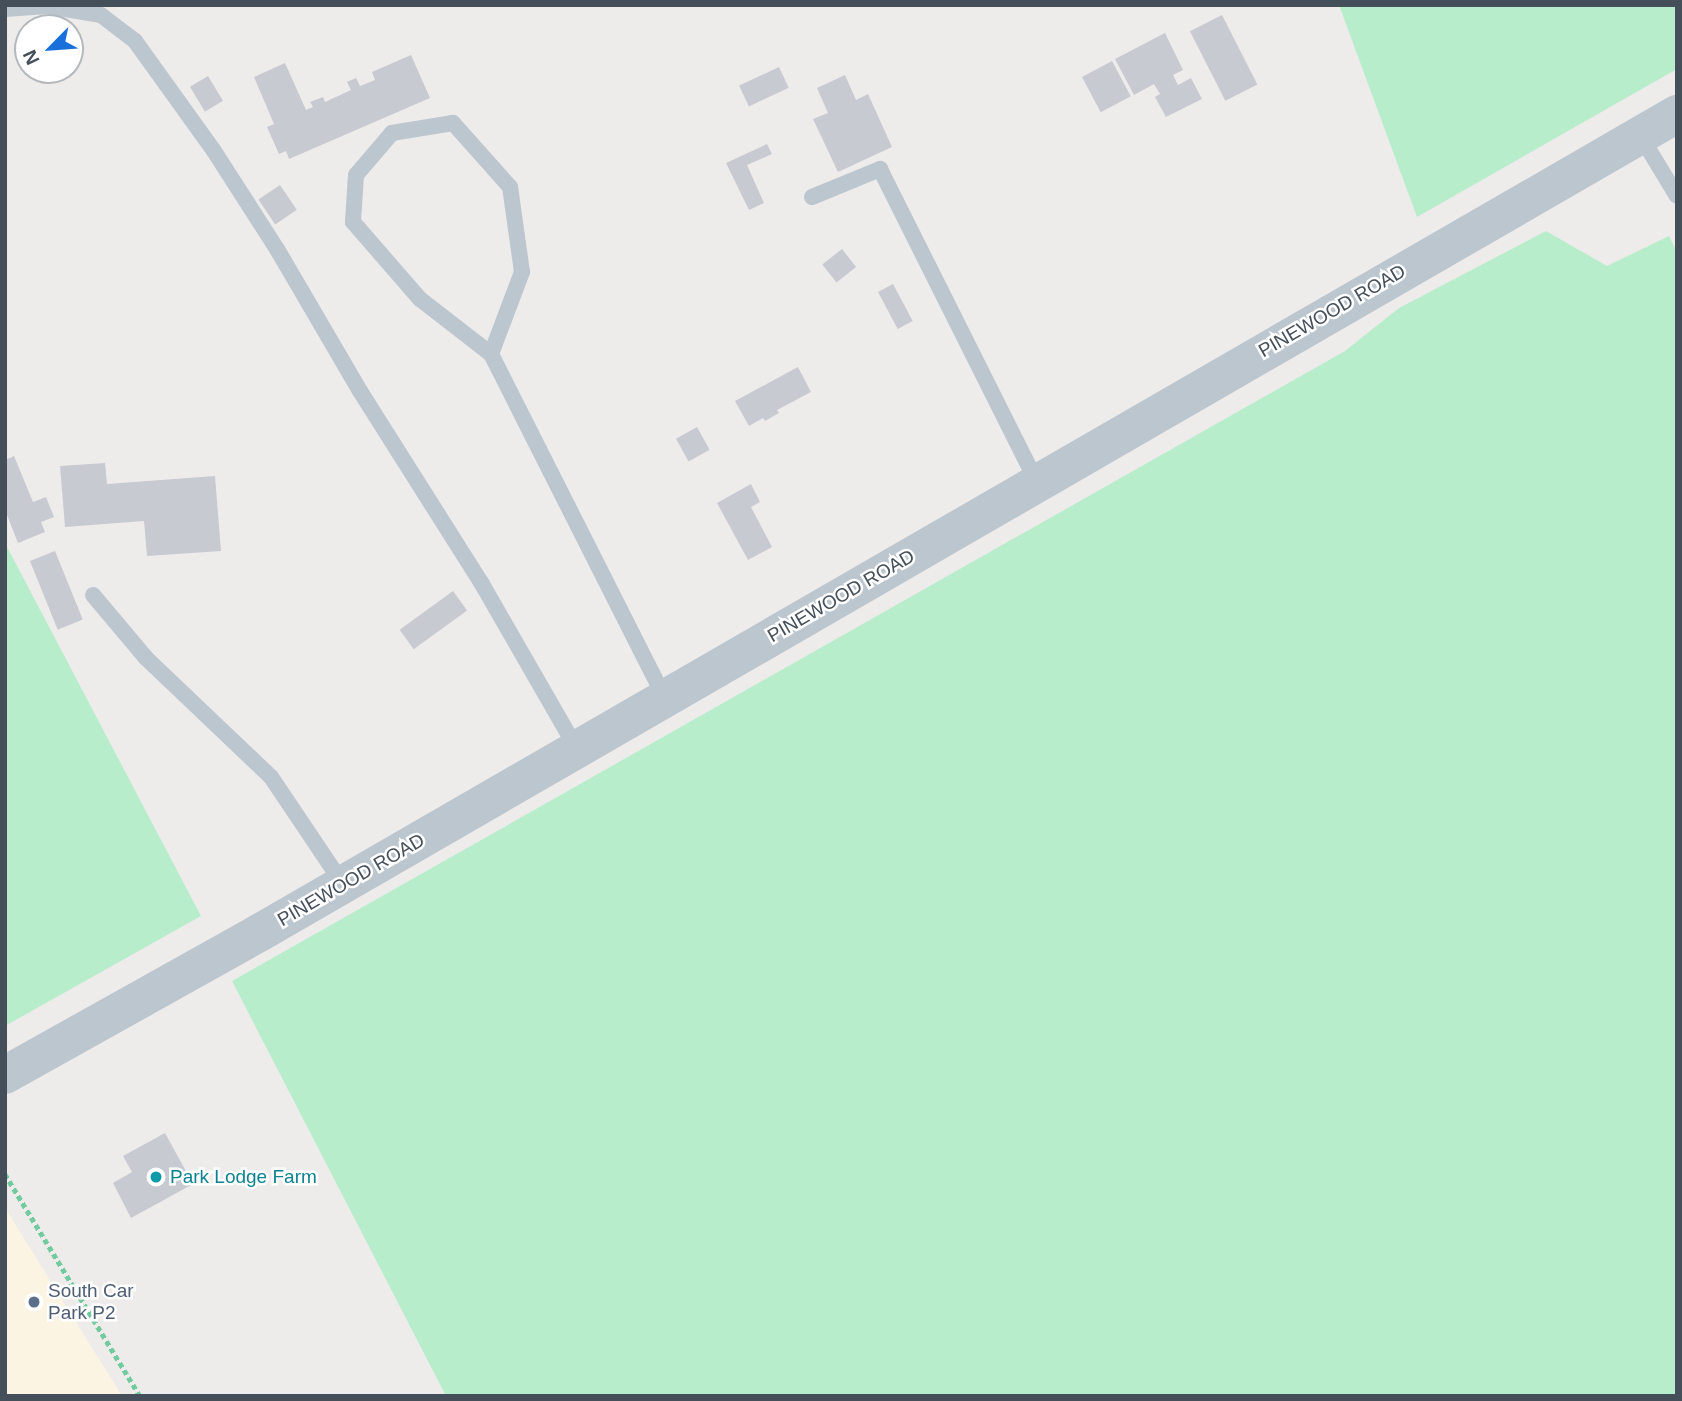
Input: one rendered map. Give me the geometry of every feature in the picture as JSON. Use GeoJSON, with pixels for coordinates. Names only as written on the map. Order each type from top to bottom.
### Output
{"type":"FeatureCollection","features":[{"type":"Feature","properties":{"kind":"street","name":"PINEWOOD ROAD"},"geometry":{"type":"LineString","coordinates":[[5,1076],[343,884],[1677,114]]}},
{"type":"Feature","properties":{"kind":"lane"},"geometry":{"type":"LineString","coordinates":[[5,9],[47,6],[101,15],[135,41],[214,151],[278,249],[360,391],[482,584],[577,749]]}},
{"type":"Feature","properties":{"kind":"lane"},"geometry":{"type":"LineString","coordinates":[[491,354],[522,272],[510,187],[453,123],[392,134],[356,175],[353,222],[421,299],[491,354],[665,698]]}},
{"type":"Feature","properties":{"kind":"lane"},"geometry":{"type":"LineString","coordinates":[[1640,135],[1677,196]]}},
{"type":"Feature","properties":{"kind":"lane"},"geometry":{"type":"LineString","coordinates":[[812,197],[880,169],[1037,482]]}},
{"type":"Feature","properties":{"kind":"lane"},"geometry":{"type":"LineString","coordinates":[[93,595],[146,658],[271,777],[343,884]]}},
{"type":"Feature","properties":{"kind":"path"},"geometry":{"type":"LineString","coordinates":[[5,1174],[140,1396]]}},
{"type":"Feature","properties":{"kind":"shaded area","name":"South Car Park P2"},"geometry":{"type":"Polygon","coordinates":[[[5,1208],[122,1396],[5,1396],[5,1208]]]}},
{"type":"Feature","properties":{"kind":"green space"},"geometry":{"type":"Polygon","coordinates":[[[1339,5],[1677,5],[1677,69],[1417,217],[1339,5]]]}},
{"type":"Feature","properties":{"kind":"green space"},"geometry":{"type":"Polygon","coordinates":[[[1546,231],[1607,266],[1669,236],[1677,252],[1677,1396],[446,1396],[232,981],[1345,351],[1399,308],[1546,231]]]}},
{"type":"Feature","properties":{"kind":"green space"},"geometry":{"type":"Polygon","coordinates":[[[5,543],[201,916],[5,1026],[5,543]]]}},
{"type":"Feature","properties":{"kind":"building"},"geometry":{"type":"Polygon","coordinates":[[[1222,15],[1257,84],[1225,101],[1190,31],[1222,15]]]}},
{"type":"Feature","properties":{"kind":"building"},"geometry":{"type":"Polygon","coordinates":[[[1165,33],[1183,70],[1173,75],[1178,85],[1191,78],[1202,99],[1166,117],[1155,97],[1160,94],[1154,84],[1134,95],[1115,59],[1165,33]]]}},
{"type":"Feature","properties":{"kind":"building"},"geometry":{"type":"Polygon","coordinates":[[[411,55],[430,98],[289,159],[286,151],[279,154],[267,127],[274,124],[254,77],[285,63],[306,110],[313,107],[310,102],[323,97],[325,102],[351,90],[347,82],[356,78],[360,86],[375,80],[372,72],[411,55]]]}},
{"type":"Feature","properties":{"kind":"building"},"geometry":{"type":"Polygon","coordinates":[[[1112,61],[1131,96],[1101,112],[1082,77],[1112,61]]]}},
{"type":"Feature","properties":{"kind":"building"},"geometry":{"type":"Polygon","coordinates":[[[779,67],[789,88],[749,106],[739,86],[779,67]]]}},
{"type":"Feature","properties":{"kind":"building"},"geometry":{"type":"Polygon","coordinates":[[[845,75],[856,100],[868,94],[892,147],[838,172],[813,119],[828,113],[817,88],[845,75]]]}},
{"type":"Feature","properties":{"kind":"building"},"geometry":{"type":"Polygon","coordinates":[[[208,76],[223,101],[205,112],[190,87],[208,76]]]}},
{"type":"Feature","properties":{"kind":"building"},"geometry":{"type":"Polygon","coordinates":[[[767,144],[772,154],[747,165],[764,203],[749,210],[726,163],[767,144]]]}},
{"type":"Feature","properties":{"kind":"building"},"geometry":{"type":"Polygon","coordinates":[[[280,185],[297,210],[275,224],[258,200],[280,185]]]}},
{"type":"Feature","properties":{"kind":"building"},"geometry":{"type":"Polygon","coordinates":[[[842,249],[856,267],[836,283],[822,264],[842,249]]]}},
{"type":"Feature","properties":{"kind":"building"},"geometry":{"type":"Polygon","coordinates":[[[893,284],[913,321],[898,329],[878,292],[893,284]]]}},
{"type":"Feature","properties":{"kind":"building"},"geometry":{"type":"Polygon","coordinates":[[[798,367],[811,392],[777,410],[779,413],[765,421],[763,418],[749,426],[735,401],[798,367]]]}},
{"type":"Feature","properties":{"kind":"building"},"geometry":{"type":"Polygon","coordinates":[[[697,427],[710,450],[689,461],[676,439],[697,427]]]}},
{"type":"Feature","properties":{"kind":"building"},"geometry":{"type":"Polygon","coordinates":[[[14,456],[33,502],[46,497],[54,517],[41,522],[45,532],[18,543],[5,510],[5,460],[14,456]]]}},
{"type":"Feature","properties":{"kind":"building"},"geometry":{"type":"Polygon","coordinates":[[[105,463],[107,484],[215,476],[221,551],[147,556],[144,521],[65,527],[60,466],[105,463]]]}},
{"type":"Feature","properties":{"kind":"building"},"geometry":{"type":"Polygon","coordinates":[[[751,484],[760,502],[751,507],[772,547],[748,560],[717,503],[751,484]]]}},
{"type":"Feature","properties":{"kind":"building"},"geometry":{"type":"Polygon","coordinates":[[[55,551],[83,620],[58,630],[30,561],[55,551]]]}},
{"type":"Feature","properties":{"kind":"building"},"geometry":{"type":"Polygon","coordinates":[[[453,591],[467,610],[414,649],[400,630],[453,591]]]}},
{"type":"Feature","properties":{"kind":"building","name":"Park Lodge Farm"},"geometry":{"type":"Polygon","coordinates":[[[165,1133],[193,1184],[131,1218],[113,1183],[132,1172],[123,1156],[165,1133]]]}},
{"type":"Feature","properties":{"kind":"place","name":"Park Lodge Farm"},"geometry":{"type":"Point","coordinates":[156,1177]}},
{"type":"Feature","properties":{"kind":"place","name":"South Car Park P2"},"geometry":{"type":"Point","coordinates":[34,1302]}}]}
